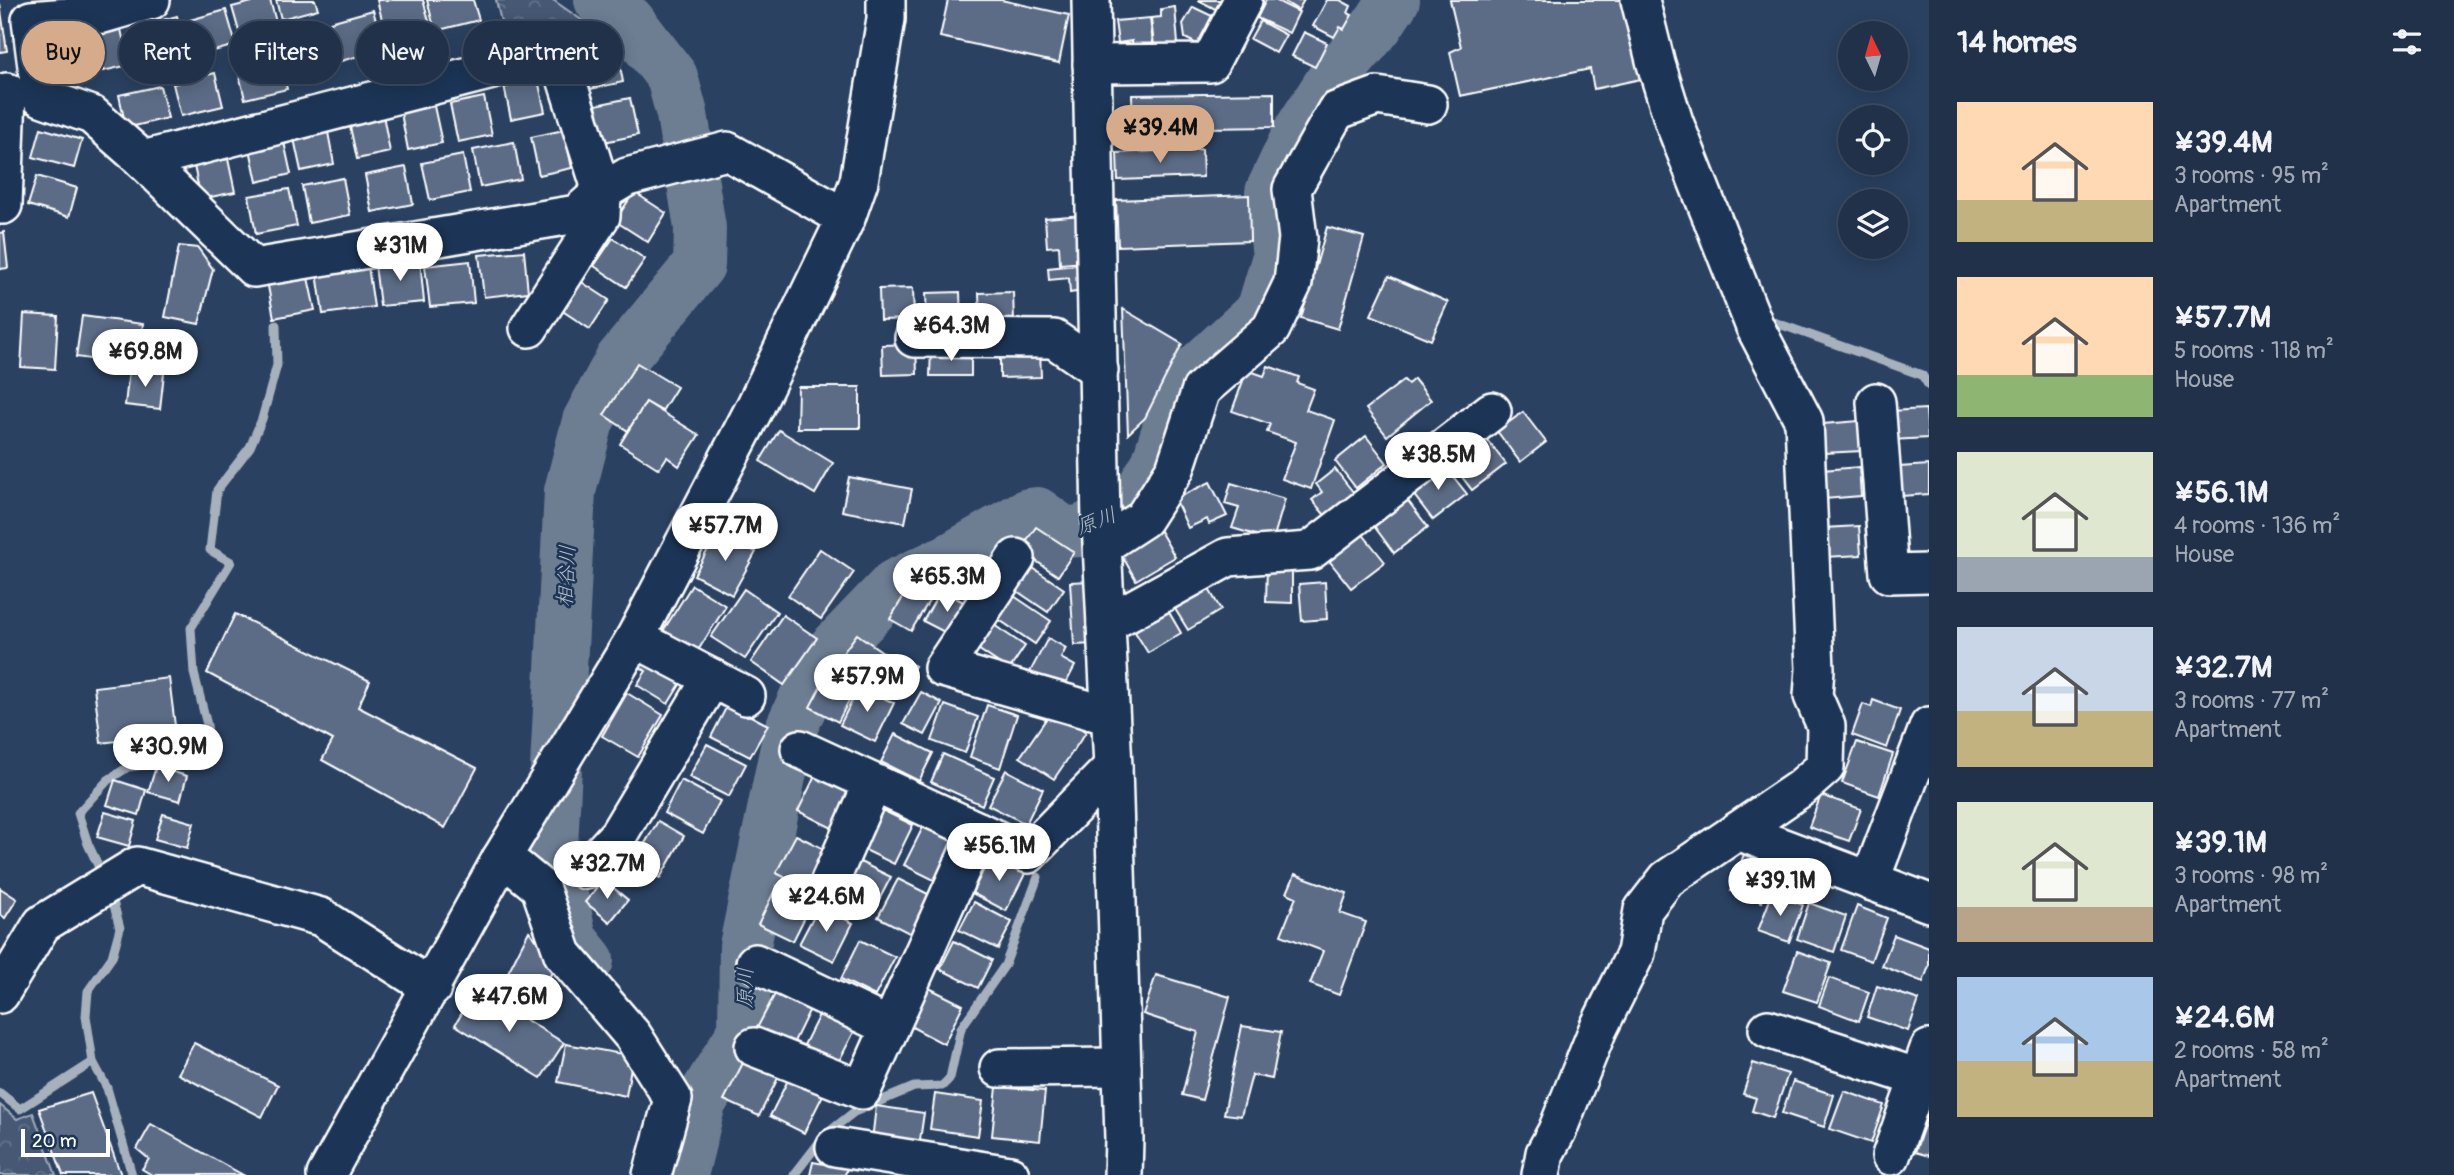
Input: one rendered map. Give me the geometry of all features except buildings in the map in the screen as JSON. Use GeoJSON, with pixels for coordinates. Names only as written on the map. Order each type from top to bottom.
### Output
{"type":"FeatureCollection","features":[{"type":"Feature","properties":{"kind":"street"},"geometry":{"type":"LineString","coordinates":[[0,205],[3,205],[16,93],[32,20],[151,0]]}},
{"type":"Feature","properties":{"kind":"street"},"geometry":{"type":"LineString","coordinates":[[326,1175],[432,988],[501,859],[635,638],[754,409],[846,218],[859,181],[887,19],[886,0]]}},
{"type":"Feature","properties":{"kind":"street"},"geometry":{"type":"LineString","coordinates":[[1091,0],[1102,530],[1113,767],[1123,1175]]}},
{"type":"Feature","properties":{"kind":"street"},"geometry":{"type":"LineString","coordinates":[[1093,64],[1210,63],[1243,0]]}},
{"type":"Feature","properties":{"kind":"street"},"geometry":{"type":"LineString","coordinates":[[1541,1175],[1545,1153],[1598,1030],[1636,953],[1643,910],[1667,878],[1801,788],[1825,767],[1826,726],[1813,696],[1815,669],[1804,421],[1755,327],[1674,122],[1640,0]]}},
{"type":"Feature","properties":{"kind":"street"},"geometry":{"type":"LineString","coordinates":[[143,160],[558,53],[602,192],[601,216],[530,328]]}},
{"type":"Feature","properties":{"kind":"street"},"geometry":{"type":"LineString","coordinates":[[16,93],[92,116],[143,160],[254,268],[577,214],[602,192],[627,177],[727,151],[846,218]]}},
{"type":"Feature","properties":{"kind":"street"},"geometry":{"type":"LineString","coordinates":[[1102,530],[1143,519],[1175,469],[1201,390],[1271,329],[1293,284],[1298,238],[1292,189],[1336,111],[1377,96],[1428,104]]}},
{"type":"Feature","properties":{"kind":"street"},"geometry":{"type":"LineString","coordinates":[[914,338],[1054,339],[1099,370]]}},
{"type":"Feature","properties":{"kind":"street"},"geometry":{"type":"LineString","coordinates":[[1876,402],[1889,574],[1929,573]]}},
{"type":"Feature","properties":{"kind":"street"},"geometry":{"type":"LineString","coordinates":[[1106,624],[1228,557],[1310,551],[1492,411]]}},
{"type":"Feature","properties":{"kind":"street"},"geometry":{"type":"LineString","coordinates":[[1016,558],[943,668],[1110,716]]}},
{"type":"Feature","properties":{"kind":"street"},"geometry":{"type":"LineString","coordinates":[[635,638],[747,696]]}},
{"type":"Feature","properties":{"kind":"street"},"geometry":{"type":"LineString","coordinates":[[586,870],[618,835],[712,678]]}},
{"type":"Feature","properties":{"kind":"street"},"geometry":{"type":"LineString","coordinates":[[1870,881],[1929,726]]}},
{"type":"Feature","properties":{"kind":"street"},"geometry":{"type":"LineString","coordinates":[[800,749],[1028,854],[1113,767]]}},
{"type":"Feature","properties":{"kind":"street"},"geometry":{"type":"LineString","coordinates":[[830,881],[873,783]]}},
{"type":"Feature","properties":{"kind":"street"},"geometry":{"type":"LineString","coordinates":[[754,1047],[862,1090],[978,831]]}},
{"type":"Feature","properties":{"kind":"street"},"geometry":{"type":"LineString","coordinates":[[1738,831],[1929,903]]}},
{"type":"Feature","properties":{"kind":"street"},"geometry":{"type":"LineString","coordinates":[[501,859],[519,869],[540,887],[563,954],[633,1036],[673,1099],[652,1175]]}},
{"type":"Feature","properties":{"kind":"street"},"geometry":{"type":"LineString","coordinates":[[0,994],[41,924],[137,866],[321,917],[432,988]]}},
{"type":"Feature","properties":{"kind":"street"},"geometry":{"type":"LineString","coordinates":[[755,963],[890,1027]]}},
{"type":"Feature","properties":{"kind":"street"},"geometry":{"type":"LineString","coordinates":[[1768,1030],[1924,1063],[1891,1156]]}},
{"type":"Feature","properties":{"kind":"street"},"geometry":{"type":"LineString","coordinates":[[999,1068],[1122,1067]]}},
{"type":"Feature","properties":{"kind":"street"},"geometry":{"type":"LineString","coordinates":[[835,1147],[1010,1175]]}},
{"type":"Feature","properties":{"kind":"green space"},"geometry":{"type":"Polygon","coordinates":[[[496,0],[553,0],[583,21],[501,21],[496,0]]]}},
{"type":"Feature","properties":{"kind":"green space"},"geometry":{"type":"Polygon","coordinates":[[[1014,538],[968,600],[935,578],[1014,538]]]}},
{"type":"Feature","properties":{"kind":"green space"},"geometry":{"type":"Polygon","coordinates":[[[0,1105],[17,1119],[33,1113],[56,1175],[0,1175],[0,1105]]]}},
{"type":"Feature","properties":{"kind":"waterway","name":"相谷川"},"geometry":{"type":"LineString","coordinates":[[588,960],[571,939],[552,847],[570,491],[588,421],[620,361],[699,265],[700,228],[682,114],[672,77],[629,21],[600,0]]}},
{"type":"Feature","properties":{"kind":"waterway","name":"原川"},"geometry":{"type":"LineString","coordinates":[[682,1175],[700,1103],[744,1031],[745,946],[789,733],[821,662],[895,585],[950,559],[1028,514],[1037,513],[1063,532],[1081,531],[1132,506],[1157,464],[1182,384],[1262,311],[1278,257],[1271,192],[1300,130],[1334,77],[1377,26],[1394,0]]}},
{"type":"Feature","properties":{"kind":"waterway"},"geometry":{"type":"LineString","coordinates":[[1765,316],[1771,321],[1922,375],[1929,386]]}},
{"type":"Feature","properties":{"kind":"waterway"},"geometry":{"type":"LineString","coordinates":[[104,878],[88,844],[78,813],[108,780],[128,767],[204,758],[210,750],[207,725],[194,673],[191,628],[231,562],[210,550],[217,490],[250,447],[262,419],[277,365],[276,325]]}},
{"type":"Feature","properties":{"kind":"waterway"},"geometry":{"type":"LineString","coordinates":[[794,1175],[825,1135],[854,1112],[914,1087],[942,1086],[950,1078],[961,1028],[1005,965],[1038,877]]}},
{"type":"Feature","properties":{"kind":"waterway"},"geometry":{"type":"LineString","coordinates":[[93,1062],[86,1016],[88,991],[112,957],[120,928],[110,890]]}},
{"type":"Feature","properties":{"kind":"waterway"},"geometry":{"type":"LineString","coordinates":[[0,1093],[20,1109],[93,1062],[107,1088],[132,1175]]}}]}
